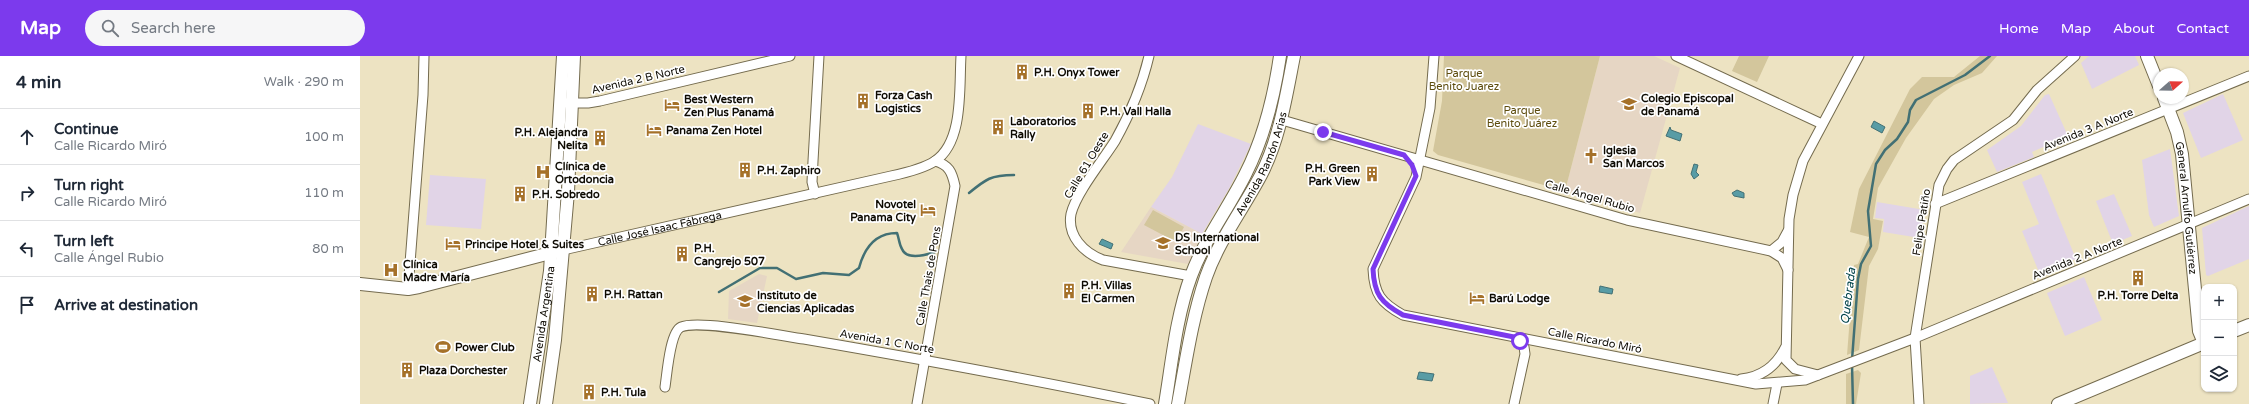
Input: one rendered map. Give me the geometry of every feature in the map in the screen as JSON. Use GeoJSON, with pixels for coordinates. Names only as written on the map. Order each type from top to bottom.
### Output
{"type":"FeatureCollection","features":[{"type":"Feature","properties":{"kind":"street"},"geometry":{"type":"LineString","coordinates":[[408,289],[423,95],[424,56]]}},
{"type":"Feature","properties":{"kind":"street","name":"Avenida Argentina"},"geometry":{"type":"LineString","coordinates":[[546,404],[555,340],[556,271],[551,253],[562,102],[563,56]]}},
{"type":"Feature","properties":{"kind":"street","name":"Avenida Argentina"},"geometry":{"type":"LineString","coordinates":[[530,404],[556,271],[563,250],[574,103],[574,56]]}},
{"type":"Feature","properties":{"kind":"street","name":"Avenida 2 B Norte"},"geometry":{"type":"LineString","coordinates":[[562,102],[574,103],[600,101],[790,56]]}},
{"type":"Feature","properties":{"kind":"street"},"geometry":{"type":"LineString","coordinates":[[815,194],[812,182],[819,56]]}},
{"type":"Feature","properties":{"kind":"street"},"geometry":{"type":"LineString","coordinates":[[935,161],[946,151],[954,136],[961,56]]}},
{"type":"Feature","properties":{"kind":"street","name":"Calle 61 Oeste"},"geometry":{"type":"LineString","coordinates":[[1149,56],[1138,92],[1127,119],[1078,198],[1072,214],[1071,227],[1075,239],[1093,256],[1103,260],[1191,276]]}},
{"type":"Feature","properties":{"kind":"street","name":"Avenida Ramón Arias"},"geometry":{"type":"LineString","coordinates":[[1165,404],[1181,311],[1191,276],[1205,244],[1245,174],[1266,124],[1280,56]]}},
{"type":"Feature","properties":{"kind":"street","name":"Avenida Ramón Arias"},"geometry":{"type":"LineString","coordinates":[[1178,404],[1194,318],[1206,276],[1219,247],[1261,174],[1282,120],[1294,56]]}},
{"type":"Feature","properties":{"kind":"street","name":"Calle Ricardo Miró"},"geometry":{"type":"LineString","coordinates":[[1434,56],[1430,108],[1416,176],[1373,269],[1373,282],[1378,295],[1388,307],[1403,315],[1543,343],[1738,379],[1756,384],[1777,384],[1805,380],[1914,338]]}},
{"type":"Feature","properties":{"kind":"street"},"geometry":{"type":"LineString","coordinates":[[1676,56],[1822,124]]}},
{"type":"Feature","properties":{"kind":"street"},"geometry":{"type":"LineString","coordinates":[[1818,375],[1801,372],[1789,365],[1786,360],[1785,348],[1789,231],[1793,195],[1803,161],[1859,56]]}},
{"type":"Feature","properties":{"kind":"street","name":"Felipe Patiño"},"geometry":{"type":"LineString","coordinates":[[1919,404],[1914,338],[1939,185],[1946,170],[1954,160],[2013,120],[2037,90],[2075,56]]}},
{"type":"Feature","properties":{"kind":"street"},"geometry":{"type":"LineString","coordinates":[[2147,56],[2153,71]]}},
{"type":"Feature","properties":{"kind":"street","name":"Avenida 3 A Norte"},"geometry":{"type":"LineString","coordinates":[[1935,204],[2249,76]]}},
{"type":"Feature","properties":{"kind":"street"},"geometry":{"type":"LineString","coordinates":[[1271,101],[1274,115],[1282,120]]}},
{"type":"Feature","properties":{"kind":"street","name":"General Arnulfo Gutiérrez"},"geometry":{"type":"LineString","coordinates":[[2166,104],[2181,147],[2190,224],[2199,331],[2201,336]]}},
{"type":"Feature","properties":{"kind":"street","name":"Calle Ángel Rubio"},"geometry":{"type":"LineString","coordinates":[[1282,120],[1627,220],[1771,251]]}},
{"type":"Feature","properties":{"kind":"street"},"geometry":{"type":"LineString","coordinates":[[1404,155],[1412,165],[1416,176]]}},
{"type":"Feature","properties":{"kind":"street","name":"Calle José Isaac Fábrega"},"geometry":{"type":"LineString","coordinates":[[360,284],[408,289],[429,285],[563,250],[898,174],[935,161]]}},
{"type":"Feature","properties":{"kind":"street","name":"Calle Thais de Pons"},"geometry":{"type":"LineString","coordinates":[[917,404],[955,186],[952,172],[945,164],[935,161]]}},
{"type":"Feature","properties":{"kind":"street"},"geometry":{"type":"LineString","coordinates":[[556,192],[568,192]]}},
{"type":"Feature","properties":{"kind":"street","name":"Avenida 2 A Norte"},"geometry":{"type":"LineString","coordinates":[[1914,338],[2249,199]]}},
{"type":"Feature","properties":{"kind":"street"},"geometry":{"type":"LineString","coordinates":[[1788,270],[1782,258],[1771,251],[1782,242],[1789,231]]}},
{"type":"Feature","properties":{"kind":"street"},"geometry":{"type":"LineString","coordinates":[[2237,330],[2249,325]]}},
{"type":"Feature","properties":{"kind":"street","name":"Avenida 1 C Norte"},"geometry":{"type":"LineString","coordinates":[[665,387],[674,335],[681,327],[685,326],[743,329],[925,360],[1150,404]]}},
{"type":"Feature","properties":{"kind":"street"},"geometry":{"type":"LineString","coordinates":[[1514,337],[1524,347],[1524,354],[1514,404]]}},
{"type":"Feature","properties":{"kind":"street"},"geometry":{"type":"LineString","coordinates":[[1524,354],[1543,343]]}},
{"type":"Feature","properties":{"kind":"street"},"geometry":{"type":"LineString","coordinates":[[2058,404],[2201,344]]}},
{"type":"Feature","properties":{"kind":"street"},"geometry":{"type":"LineString","coordinates":[[1738,379],[1756,376],[1766,371],[1774,365],[1785,348]]}},
{"type":"Feature","properties":{"kind":"street"},"geometry":{"type":"LineString","coordinates":[[1773,404],[1777,384]]}},
{"type":"Feature","properties":{"kind":"shaded area","name":"Colegio Episcopal de Panamá"},"geometry":{"type":"Polygon","coordinates":[[[1600,56],[1654,56],[1680,68],[1640,213],[1565,191],[1600,56]]]}},
{"type":"Feature","properties":{"kind":"shaded area"},"geometry":{"type":"Polygon","coordinates":[[[2089,56],[2135,56],[2139,65],[2092,89],[2081,63],[2089,56]]]}},
{"type":"Feature","properties":{"kind":"shaded area"},"geometry":{"type":"Polygon","coordinates":[[[2049,94],[2068,136],[2032,152],[2034,157],[1997,172],[1987,150],[2021,126],[2045,95],[2049,94]]]}},
{"type":"Feature","properties":{"kind":"shaded area"},"geometry":{"type":"Polygon","coordinates":[[[2223,94],[2243,140],[2201,158],[2183,113],[2223,94]]]}},
{"type":"Feature","properties":{"kind":"shaded area"},"geometry":{"type":"Polygon","coordinates":[[[1198,124],[1251,144],[1230,187],[1202,234],[1151,207],[1172,177],[1198,124]]]}},
{"type":"Feature","properties":{"kind":"shaded area"},"geometry":{"type":"Polygon","coordinates":[[[2170,149],[2179,216],[2154,227],[2149,215],[2142,160],[2170,149]]]}},
{"type":"Feature","properties":{"kind":"shaded area"},"geometry":{"type":"Polygon","coordinates":[[[2041,174],[2076,259],[2053,268],[2054,272],[2041,277],[2022,231],[2039,224],[2022,182],[2041,174]]]}},
{"type":"Feature","properties":{"kind":"shaded area"},"geometry":{"type":"Polygon","coordinates":[[[430,175],[486,179],[481,229],[426,225],[430,175]]]}},
{"type":"Feature","properties":{"kind":"shaded area"},"geometry":{"type":"Polygon","coordinates":[[[2114,194],[2132,236],[2113,244],[2096,201],[2114,194]]]}},
{"type":"Feature","properties":{"kind":"shaded area"},"geometry":{"type":"Polygon","coordinates":[[[1877,202],[1925,210],[1920,238],[1883,232],[1884,219],[1875,218],[1877,202]]]}},
{"type":"Feature","properties":{"kind":"shaded area"},"geometry":{"type":"Polygon","coordinates":[[[2249,206],[2249,259],[2208,276],[2206,275],[2202,228],[2249,206]]]}},
{"type":"Feature","properties":{"kind":"shaded area","name":"DS International School"},"geometry":{"type":"Polygon","coordinates":[[[1151,207],[1202,234],[1188,264],[1121,252],[1151,207]]]}},
{"type":"Feature","properties":{"kind":"shaded area","name":"Instituto de Ciencias Aplicadas"},"geometry":{"type":"Polygon","coordinates":[[[759,274],[767,276],[757,323],[728,319],[729,291],[759,274]]]}},
{"type":"Feature","properties":{"kind":"shaded area"},"geometry":{"type":"Polygon","coordinates":[[[2084,277],[2102,320],[2065,336],[2047,293],[2084,277]]]}},
{"type":"Feature","properties":{"kind":"shaded area"},"geometry":{"type":"Polygon","coordinates":[[[1992,367],[2008,403],[1970,404],[1970,376],[1992,367]]]}},
{"type":"Feature","properties":{"kind":"green space","name":"Parque Benito Juárez"},"geometry":{"type":"Polygon","coordinates":[[[1444,56],[1600,56],[1565,191],[1438,155],[1433,151],[1442,101],[1444,56]]]}},
{"type":"Feature","properties":{"kind":"green space"},"geometry":{"type":"Polygon","coordinates":[[[1739,56],[1769,56],[1757,82],[1732,71],[1739,56]]]}},
{"type":"Feature","properties":{"kind":"green space"},"geometry":{"type":"Polygon","coordinates":[[[1980,56],[1997,56],[1982,73],[1954,85],[1934,99],[1906,138],[1878,188],[1873,219],[1883,221],[1878,249],[1869,266],[1859,350],[1847,355],[1854,265],[1858,264],[1869,237],[1850,232],[1859,189],[1910,89],[1922,77],[1954,77],[1980,56]]]}},
{"type":"Feature","properties":{"kind":"green space"},"geometry":{"type":"Polygon","coordinates":[[[1153,210],[1184,227],[1176,242],[1144,225],[1153,210]]]}},
{"type":"Feature","properties":{"kind":"green space"},"geometry":{"type":"Polygon","coordinates":[[[1858,370],[1861,373],[1856,404],[1846,404],[1846,374],[1858,370]]]}},
{"type":"Feature","properties":{"kind":"water"},"geometry":{"type":"Polygon","coordinates":[[[1874,121],[1885,127],[1882,133],[1871,127],[1874,121]]]}},
{"type":"Feature","properties":{"kind":"water"},"geometry":{"type":"Polygon","coordinates":[[[1670,127],[1671,130],[1682,134],[1680,141],[1666,136],[1670,127]]]}},
{"type":"Feature","properties":{"kind":"water"},"geometry":{"type":"Polygon","coordinates":[[[1694,164],[1698,165],[1696,172],[1699,175],[1694,179],[1691,174],[1694,164]]]}},
{"type":"Feature","properties":{"kind":"water"},"geometry":{"type":"Polygon","coordinates":[[[1737,190],[1744,193],[1744,198],[1734,196],[1732,193],[1737,190]]]}},
{"type":"Feature","properties":{"kind":"water"},"geometry":{"type":"Polygon","coordinates":[[[1102,239],[1113,244],[1111,249],[1099,244],[1102,239]]]}},
{"type":"Feature","properties":{"kind":"water"},"geometry":{"type":"Polygon","coordinates":[[[1600,286],[1613,289],[1612,294],[1599,292],[1600,286]]]}},
{"type":"Feature","properties":{"kind":"water"},"geometry":{"type":"Polygon","coordinates":[[[1419,372],[1434,374],[1432,381],[1417,379],[1419,372]]]}},
{"type":"Feature","properties":{"kind":"waterway","name":"Quebrada"},"geometry":{"type":"LineString","coordinates":[[1852,360],[1858,279],[1861,264],[1871,246],[1868,211],[1876,164],[1885,150],[1897,139],[1908,122],[1910,110],[1916,100],[1965,75],[1990,56]]}},
{"type":"Feature","properties":{"kind":"waterway"},"geometry":{"type":"LineString","coordinates":[[969,193],[989,179],[1000,176],[1014,175]]}},
{"type":"Feature","properties":{"kind":"waterway"},"geometry":{"type":"LineString","coordinates":[[719,292],[760,268],[777,268],[796,279],[823,273],[849,275],[859,268],[867,249],[872,243],[882,236],[889,234],[897,233],[901,247],[904,253],[908,255],[917,256],[935,252]]}},
{"type":"Feature","properties":{"kind":"waterway","name":"Quebrada"},"geometry":{"type":"LineString","coordinates":[[1852,365],[1853,404]]}},
{"type":"Feature","properties":{"kind":"place","name":"P.H. Onyx Tower"},"geometry":{"type":"Point","coordinates":[1022,72]}},
{"type":"Feature","properties":{"kind":"place","name":"Forza Cash Logistics"},"geometry":{"type":"Point","coordinates":[863,101]}},
{"type":"Feature","properties":{"kind":"place","name":"Colegio Episcopal de Panamá"},"geometry":{"type":"Point","coordinates":[1629,104]}},
{"type":"Feature","properties":{"kind":"place","name":"Best Western Zen Plus Panamá"},"geometry":{"type":"Point","coordinates":[672,105]}},
{"type":"Feature","properties":{"kind":"place","name":"P.H. Vall Halla"},"geometry":{"type":"Point","coordinates":[1088,111]}},
{"type":"Feature","properties":{"kind":"place","name":"Laboratorios Rally"},"geometry":{"type":"Point","coordinates":[998,127]}},
{"type":"Feature","properties":{"kind":"place","name":"Panama Zen Hotel"},"geometry":{"type":"Point","coordinates":[654,130]}},
{"type":"Feature","properties":{"kind":"place","name":"P.H. Alejandra Nelita"},"geometry":{"type":"Point","coordinates":[600,138]}},
{"type":"Feature","properties":{"kind":"place","name":"Iglesia San Marcos"},"geometry":{"type":"Point","coordinates":[1591,156]}},
{"type":"Feature","properties":{"kind":"place","name":"P.H. Zaphiro"},"geometry":{"type":"Point","coordinates":[745,170]}},
{"type":"Feature","properties":{"kind":"place","name":"Clínica de Ortodoncia"},"geometry":{"type":"Point","coordinates":[543,172]}},
{"type":"Feature","properties":{"kind":"place","name":"P.H. Green Park View"},"geometry":{"type":"Point","coordinates":[1372,174]}},
{"type":"Feature","properties":{"kind":"place","name":"P.H. Sobredo"},"geometry":{"type":"Point","coordinates":[520,194]}},
{"type":"Feature","properties":{"kind":"place","name":"Novotel Panama City"},"geometry":{"type":"Point","coordinates":[928,210]}},
{"type":"Feature","properties":{"kind":"place","name":"DS International School"},"geometry":{"type":"Point","coordinates":[1163,243]}},
{"type":"Feature","properties":{"kind":"place","name":"Principe Hotel & Suites"},"geometry":{"type":"Point","coordinates":[453,244]}},
{"type":"Feature","properties":{"kind":"place","name":"P.H. Cangrejo 507"},"geometry":{"type":"Point","coordinates":[682,254]}},
{"type":"Feature","properties":{"kind":"place","name":"Clínica Madre María"},"geometry":{"type":"Point","coordinates":[391,270]}},
{"type":"Feature","properties":{"kind":"place","name":"P.H. Torre Delta"},"geometry":{"type":"Point","coordinates":[2138,278]}},
{"type":"Feature","properties":{"kind":"place","name":"P.H. Villas El Carmen"},"geometry":{"type":"Point","coordinates":[1069,291]}},
{"type":"Feature","properties":{"kind":"place","name":"P.H. Rattan"},"geometry":{"type":"Point","coordinates":[592,294]}},
{"type":"Feature","properties":{"kind":"place","name":"Barú Lodge"},"geometry":{"type":"Point","coordinates":[1477,298]}},
{"type":"Feature","properties":{"kind":"place","name":"Instituto de Ciencias Aplicadas"},"geometry":{"type":"Point","coordinates":[745,301]}},
{"type":"Feature","properties":{"kind":"place","name":"Power Club"},"geometry":{"type":"Point","coordinates":[443,347]}},
{"type":"Feature","properties":{"kind":"place","name":"Plaza Dorchester"},"geometry":{"type":"Point","coordinates":[407,370]}},
{"type":"Feature","properties":{"kind":"place","name":"P.H. Tula"},"geometry":{"type":"Point","coordinates":[589,392]}},
{"type":"Feature","properties":{"kind":"route"},"geometry":{"type":"LineString","coordinates":[[1323,132],[1404,155],[1409,160],[1414,170],[1416,176],[1373,269],[1373,282],[1378,295],[1388,307],[1403,315],[1514,337],[1520,341]]}},
{"type":"Feature","properties":{"kind":"park label","name":"Parque Benito Juarez"},"geometry":{"type":"Point","coordinates":[1464,79]}}]}
